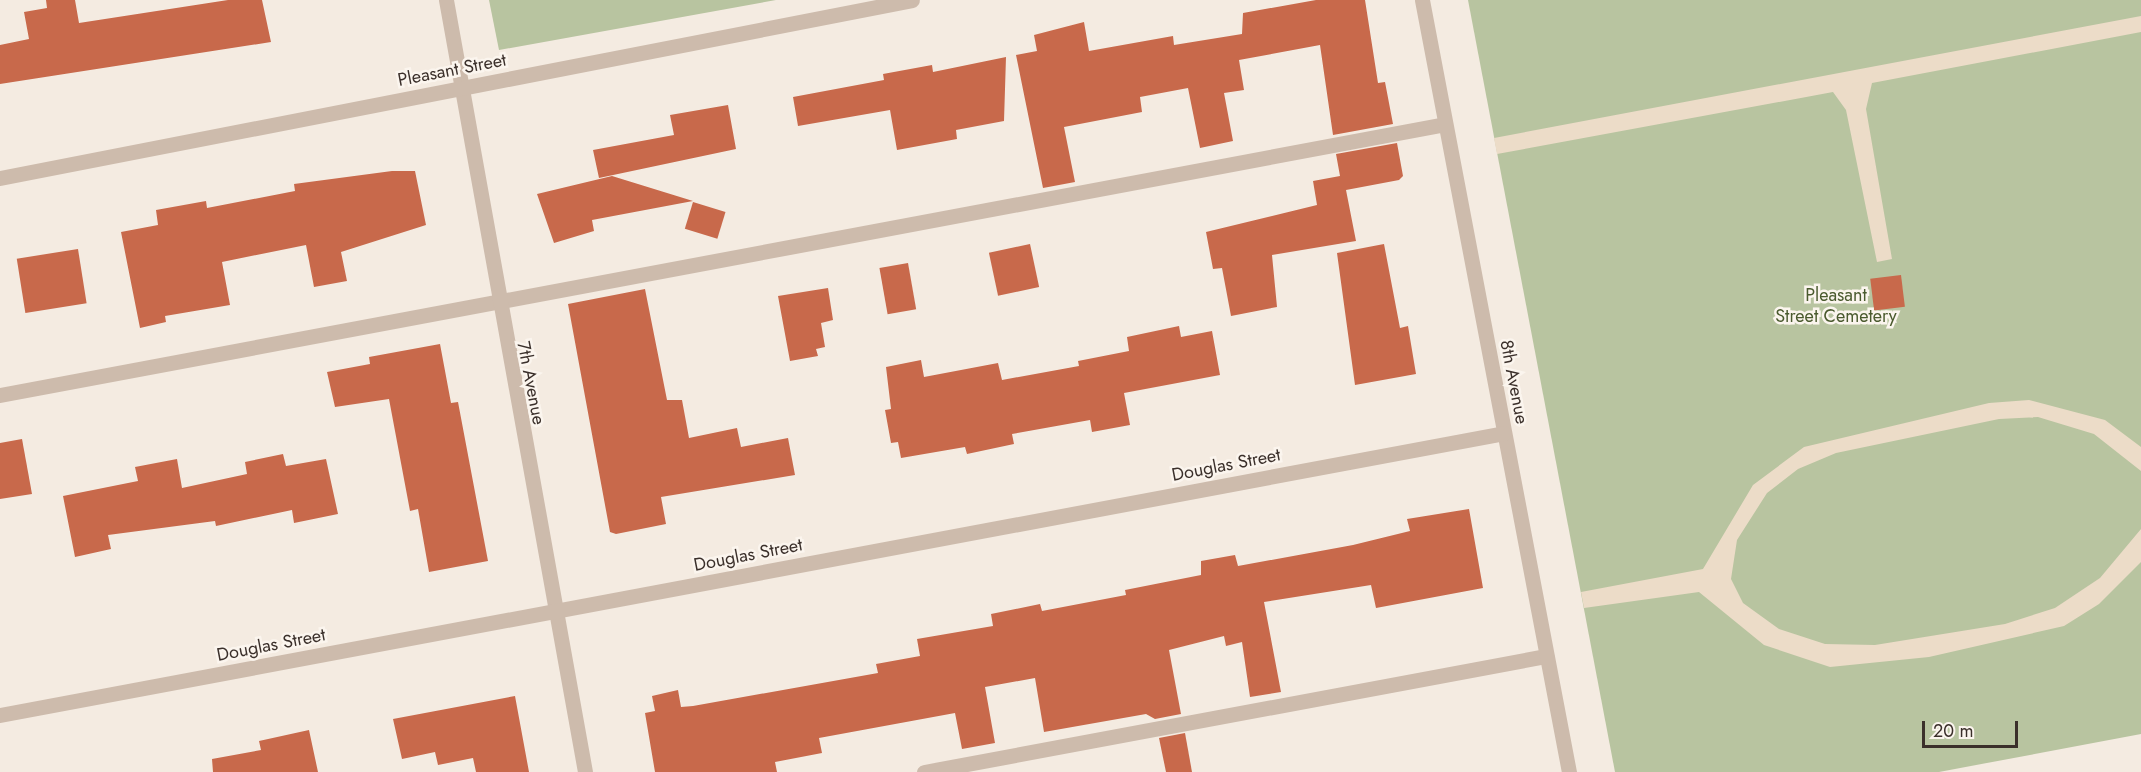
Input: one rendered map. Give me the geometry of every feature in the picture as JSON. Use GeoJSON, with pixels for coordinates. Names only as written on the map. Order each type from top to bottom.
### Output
{"type":"FeatureCollection","features":[{"type":"Feature","properties":{"kind":"street","name":"7th Avenue"},"geometry":{"type":"LineString","coordinates":[[446,0],[464,87],[496,301],[585,772]]}},
{"type":"Feature","properties":{"kind":"street","name":"Pleasant Street"},"geometry":{"type":"LineString","coordinates":[[0,178],[912,0]]}},
{"type":"Feature","properties":{"kind":"street","name":"8th Avenue"},"geometry":{"type":"LineString","coordinates":[[1422,0],[1569,772]]}},
{"type":"Feature","properties":{"kind":"street"},"geometry":{"type":"LineString","coordinates":[[0,395],[1445,124]]}},
{"type":"Feature","properties":{"kind":"street","name":"Douglas Street"},"geometry":{"type":"LineString","coordinates":[[0,715],[1504,433]]}},
{"type":"Feature","properties":{"kind":"street"},"geometry":{"type":"LineString","coordinates":[[924,772],[1546,656]]}},
{"type":"Feature","properties":{"kind":"green space"},"geometry":{"type":"Polygon","coordinates":[[[489,0],[776,0],[499,50],[489,0]]]}},
{"type":"Feature","properties":{"kind":"green space","name":"Pleasant Street Cemetery"},"geometry":{"type":"Polygon","coordinates":[[[1468,0],[2141,0],[2141,734],[1939,772],[1615,772],[1468,0]]]}},
{"type":"Feature","properties":{"kind":"shaded area"},"geometry":{"type":"Polygon","coordinates":[[[2141,16],[2141,32],[1872,83],[1866,109],[1892,259],[1877,262],[1846,110],[1833,92],[1497,154],[1494,138],[2141,16]]]}},
{"type":"Feature","properties":{"kind":"shaded area"},"geometry":{"type":"Polygon","coordinates":[[[2029,400],[2105,420],[2141,447],[2141,471],[2094,434],[2038,417],[1999,419],[1836,453],[1798,469],[1767,493],[1737,540],[1731,579],[1743,603],[1779,629],[1825,644],[1875,645],[2005,624],[2055,608],[2100,578],[2141,529],[2141,562],[2099,604],[2064,626],[1929,657],[1830,667],[1764,645],[1699,592],[1584,608],[1581,592],[1703,569],[1753,485],[1804,447],[1989,403],[2029,400]]]}},
{"type":"Feature","properties":{"kind":"building"},"geometry":{"type":"Polygon","coordinates":[[[46,0],[75,0],[79,23],[228,0],[262,0],[271,42],[0,84],[0,45],[29,39],[24,12],[47,8],[46,0]]]}},
{"type":"Feature","properties":{"kind":"building"},"geometry":{"type":"Polygon","coordinates":[[[1316,0],[1365,0],[1378,83],[1385,82],[1393,124],[1333,135],[1320,45],[1239,60],[1244,90],[1224,93],[1233,141],[1200,148],[1188,88],[1140,97],[1142,112],[1064,127],[1075,182],[1043,188],[1016,55],[1037,51],[1034,35],[1084,22],[1089,51],[1173,36],[1174,45],[1242,34],[1243,13],[1316,0]]]}},
{"type":"Feature","properties":{"kind":"building"},"geometry":{"type":"Polygon","coordinates":[[[1006,57],[1004,121],[956,130],[957,139],[897,150],[890,110],[798,126],[793,97],[884,80],[883,74],[932,65],[933,72],[1006,57]]]}},
{"type":"Feature","properties":{"kind":"building"},"geometry":{"type":"Polygon","coordinates":[[[728,105],[736,149],[599,178],[593,150],[674,135],[670,115],[728,105]]]}},
{"type":"Feature","properties":{"kind":"building"},"geometry":{"type":"Polygon","coordinates":[[[1397,143],[1403,176],[1399,180],[1346,190],[1356,241],[1272,255],[1277,307],[1231,316],[1222,268],[1213,269],[1206,232],[1317,205],[1313,181],[1340,176],[1336,154],[1397,143]]]}},
{"type":"Feature","properties":{"kind":"building"},"geometry":{"type":"Polygon","coordinates":[[[392,171],[415,171],[426,225],[341,252],[347,281],[314,287],[306,245],[222,262],[230,305],[165,316],[166,322],[140,328],[121,232],[158,225],[156,210],[206,201],[207,208],[295,191],[294,184],[392,171]]]}},
{"type":"Feature","properties":{"kind":"building"},"geometry":{"type":"Polygon","coordinates":[[[612,176],[693,201],[592,220],[594,231],[554,243],[537,194],[612,176]]]}},
{"type":"Feature","properties":{"kind":"building"},"geometry":{"type":"Polygon","coordinates":[[[693,202],[726,212],[717,239],[685,229],[693,202]]]}},
{"type":"Feature","properties":{"kind":"building"},"geometry":{"type":"Polygon","coordinates":[[[1030,244],[1039,287],[998,296],[989,253],[1030,244]]]}},
{"type":"Feature","properties":{"kind":"building"},"geometry":{"type":"Polygon","coordinates":[[[1384,244],[1400,328],[1408,326],[1416,374],[1355,385],[1337,253],[1384,244]]]}},
{"type":"Feature","properties":{"kind":"building"},"geometry":{"type":"Polygon","coordinates":[[[78,249],[87,303],[25,313],[17,259],[78,249]]]}},
{"type":"Feature","properties":{"kind":"building"},"geometry":{"type":"Polygon","coordinates":[[[908,263],[916,309],[888,314],[879,268],[908,263]]]}},
{"type":"Feature","properties":{"kind":"building"},"geometry":{"type":"Polygon","coordinates":[[[1901,275],[1905,307],[1874,311],[1870,279],[1901,275]]]}},
{"type":"Feature","properties":{"kind":"building"},"geometry":{"type":"Polygon","coordinates":[[[828,288],[833,320],[821,323],[825,347],[816,349],[818,356],[790,361],[778,296],[828,288]]]}},
{"type":"Feature","properties":{"kind":"building"},"geometry":{"type":"Polygon","coordinates":[[[645,289],[667,400],[682,400],[689,438],[737,428],[741,447],[788,438],[795,475],[661,497],[666,524],[616,534],[610,532],[568,304],[645,289]]]}},
{"type":"Feature","properties":{"kind":"building"},"geometry":{"type":"Polygon","coordinates":[[[1179,326],[1181,337],[1212,331],[1220,375],[1124,393],[1130,425],[1092,432],[1090,420],[1012,434],[1014,444],[967,454],[965,447],[901,458],[898,442],[891,443],[885,410],[891,409],[886,367],[921,360],[924,377],[998,363],[1002,380],[1079,366],[1078,361],[1129,351],[1127,337],[1179,326]]]}},
{"type":"Feature","properties":{"kind":"building"},"geometry":{"type":"Polygon","coordinates":[[[440,344],[451,403],[458,402],[488,561],[429,572],[418,509],[410,511],[389,399],[335,407],[327,372],[370,364],[369,357],[440,344]]]}},
{"type":"Feature","properties":{"kind":"building"},"geometry":{"type":"Polygon","coordinates":[[[22,439],[32,494],[0,499],[0,443],[22,439]]]}},
{"type":"Feature","properties":{"kind":"building"},"geometry":{"type":"Polygon","coordinates":[[[283,454],[286,466],[326,459],[338,514],[294,523],[292,510],[216,526],[215,521],[108,535],[111,549],[75,557],[63,496],[138,481],[135,467],[177,459],[182,488],[247,474],[245,462],[283,454]]]}},
{"type":"Feature","properties":{"kind":"building"},"geometry":{"type":"Polygon","coordinates":[[[1469,509],[1483,588],[1376,608],[1371,585],[1264,602],[1281,692],[1250,697],[1242,642],[1226,646],[1224,636],[1169,650],[1181,714],[1155,719],[1146,714],[1044,732],[1035,678],[985,687],[995,743],[962,749],[955,713],[819,738],[822,753],[775,762],[777,772],[655,772],[645,713],[655,711],[652,696],[678,690],[681,707],[693,706],[878,673],[876,664],[920,656],[917,639],[993,626],[991,614],[1040,604],[1042,611],[1126,595],[1125,590],[1201,575],[1201,561],[1235,555],[1238,566],[1353,545],[1410,531],[1407,519],[1469,509]]]}},
{"type":"Feature","properties":{"kind":"building"},"geometry":{"type":"Polygon","coordinates":[[[515,696],[529,772],[476,772],[473,758],[438,765],[435,752],[402,759],[393,719],[515,696]]]}},
{"type":"Feature","properties":{"kind":"building"},"geometry":{"type":"Polygon","coordinates":[[[309,730],[318,772],[213,772],[212,759],[261,750],[259,741],[309,730]]]}},
{"type":"Feature","properties":{"kind":"building"},"geometry":{"type":"Polygon","coordinates":[[[1185,733],[1192,772],[1166,772],[1159,738],[1185,733]]]}}]}
